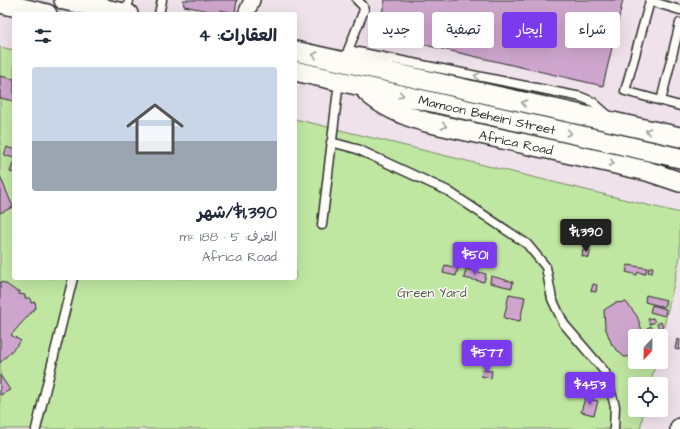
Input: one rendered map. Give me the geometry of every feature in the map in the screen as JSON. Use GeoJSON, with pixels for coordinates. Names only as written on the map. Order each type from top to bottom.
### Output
{"type":"FeatureCollection","features":[{"type":"Feature","properties":{"kind":"street"},"geometry":{"type":"LineString","coordinates":[[64,0],[118,12]]}},
{"type":"Feature","properties":{"kind":"street"},"geometry":{"type":"LineString","coordinates":[[247,12],[252,0]]}},
{"type":"Feature","properties":{"kind":"street"},"geometry":{"type":"LineString","coordinates":[[0,3],[38,12]]}},
{"type":"Feature","properties":{"kind":"street","name":"Mamoon Beheiri Street"},"geometry":{"type":"LineString","coordinates":[[297,52],[337,68],[680,137]]}},
{"type":"Feature","properties":{"kind":"street","name":"Mamoon Beheiri Street"},"geometry":{"type":"LineString","coordinates":[[297,71],[337,68],[360,86],[680,158]]}},
{"type":"Feature","properties":{"kind":"street","name":"Africa Road"},"geometry":{"type":"LineString","coordinates":[[360,86],[374,99],[404,114],[426,122],[647,171],[680,182]]}},
{"type":"Feature","properties":{"kind":"lane"},"geometry":{"type":"LineString","coordinates":[[127,12],[129,0]]}},
{"type":"Feature","properties":{"kind":"lane"},"geometry":{"type":"LineString","coordinates":[[159,12],[162,0]]}},
{"type":"Feature","properties":{"kind":"lane"},"geometry":{"type":"LineString","coordinates":[[322,225],[337,68],[364,10],[363,6],[357,0]]}},
{"type":"Feature","properties":{"kind":"lane"},"geometry":{"type":"LineString","coordinates":[[680,10],[650,1],[626,91],[680,106]]}},
{"type":"Feature","properties":{"kind":"lane"},"geometry":{"type":"LineString","coordinates":[[660,101],[680,22]]}},
{"type":"Feature","properties":{"kind":"lane"},"geometry":{"type":"LineString","coordinates":[[331,142],[356,149],[448,191],[527,244],[546,267],[552,299],[564,324],[605,372],[615,406],[614,429]]}},
{"type":"Feature","properties":{"kind":"lane"},"geometry":{"type":"LineString","coordinates":[[36,429],[73,280]]}},
{"type":"Feature","properties":{"kind":"green space","name":"Green Yard"},"geometry":{"type":"Polygon","coordinates":[[[0,47],[12,50],[12,280],[297,280],[297,119],[680,213],[680,257],[663,329],[628,329],[628,369],[654,369],[652,377],[628,377],[628,417],[643,417],[640,429],[0,429],[0,47]]]}},
{"type":"Feature","properties":{"kind":"building"},"geometry":{"type":"Polygon","coordinates":[[[183,0],[237,0],[235,12],[220,10],[219,12],[214,12],[184,6],[183,0]]]}},
{"type":"Feature","properties":{"kind":"building"},"geometry":{"type":"Polygon","coordinates":[[[385,0],[623,0],[620,13],[565,12],[565,48],[612,48],[603,86],[438,48],[494,48],[494,12],[432,12],[432,47],[424,45],[424,12],[382,12],[385,0]]]}},
{"type":"Feature","properties":{"kind":"building"},"geometry":{"type":"Polygon","coordinates":[[[0,76],[12,79],[12,101],[0,98],[0,76]]]}},
{"type":"Feature","properties":{"kind":"building"},"geometry":{"type":"Polygon","coordinates":[[[7,147],[12,149],[12,157],[4,155],[7,147]]]}},
{"type":"Feature","properties":{"kind":"building"},"geometry":{"type":"Polygon","coordinates":[[[0,176],[12,207],[0,213],[0,176]]]}},
{"type":"Feature","properties":{"kind":"building"},"geometry":{"type":"Polygon","coordinates":[[[583,249],[590,250],[589,258],[582,256],[583,249]]]}},
{"type":"Feature","properties":{"kind":"building"},"geometry":{"type":"Polygon","coordinates":[[[445,265],[458,268],[456,276],[443,273],[445,265]]]}},
{"type":"Feature","properties":{"kind":"building"},"geometry":{"type":"Polygon","coordinates":[[[628,265],[647,268],[645,274],[638,272],[637,275],[626,272],[628,265]]]}},
{"type":"Feature","properties":{"kind":"building"},"geometry":{"type":"Polygon","coordinates":[[[649,267],[653,267],[652,273],[648,272],[649,267]]]}},
{"type":"Feature","properties":{"kind":"building"},"geometry":{"type":"Polygon","coordinates":[[[466,269],[486,274],[484,282],[464,278],[466,269]]]}},
{"type":"Feature","properties":{"kind":"building"},"geometry":{"type":"Polygon","coordinates":[[[491,276],[513,282],[512,288],[490,283],[491,276]]]}},
{"type":"Feature","properties":{"kind":"building"},"geometry":{"type":"Polygon","coordinates":[[[0,282],[5,283],[16,291],[20,291],[19,294],[25,295],[25,298],[30,298],[31,303],[35,302],[36,307],[11,335],[21,341],[0,363],[0,282]]]}},
{"type":"Feature","properties":{"kind":"building"},"geometry":{"type":"Polygon","coordinates":[[[593,284],[597,285],[596,292],[591,291],[593,284]]]}},
{"type":"Feature","properties":{"kind":"building"},"geometry":{"type":"Polygon","coordinates":[[[509,294],[525,297],[520,321],[504,318],[509,294]]]}},
{"type":"Feature","properties":{"kind":"building"},"geometry":{"type":"Polygon","coordinates":[[[646,295],[666,300],[664,307],[645,302],[646,295]]]}},
{"type":"Feature","properties":{"kind":"building"},"geometry":{"type":"Polygon","coordinates":[[[626,302],[637,316],[642,329],[628,329],[628,357],[624,357],[612,345],[605,327],[604,310],[615,303],[626,302]]]}},
{"type":"Feature","properties":{"kind":"building"},"geometry":{"type":"Polygon","coordinates":[[[652,305],[666,309],[665,316],[650,312],[652,305]]]}},
{"type":"Feature","properties":{"kind":"building"},"geometry":{"type":"Polygon","coordinates":[[[653,318],[655,322],[650,324],[648,319],[653,318]]]}},
{"type":"Feature","properties":{"kind":"building"},"geometry":{"type":"Polygon","coordinates":[[[661,322],[663,327],[659,328],[657,324],[661,322]]]}},
{"type":"Feature","properties":{"kind":"building"},"geometry":{"type":"Polygon","coordinates":[[[677,339],[680,340],[679,350],[675,349],[677,339]]]}},
{"type":"Feature","properties":{"kind":"building"},"geometry":{"type":"Polygon","coordinates":[[[483,370],[492,371],[491,378],[481,376],[483,370]]]}},
{"type":"Feature","properties":{"kind":"building"},"geometry":{"type":"Polygon","coordinates":[[[0,375],[10,390],[0,395],[0,375]]]}},
{"type":"Feature","properties":{"kind":"building"},"geometry":{"type":"Polygon","coordinates":[[[585,398],[598,401],[594,415],[581,412],[585,398]]]}}]}
